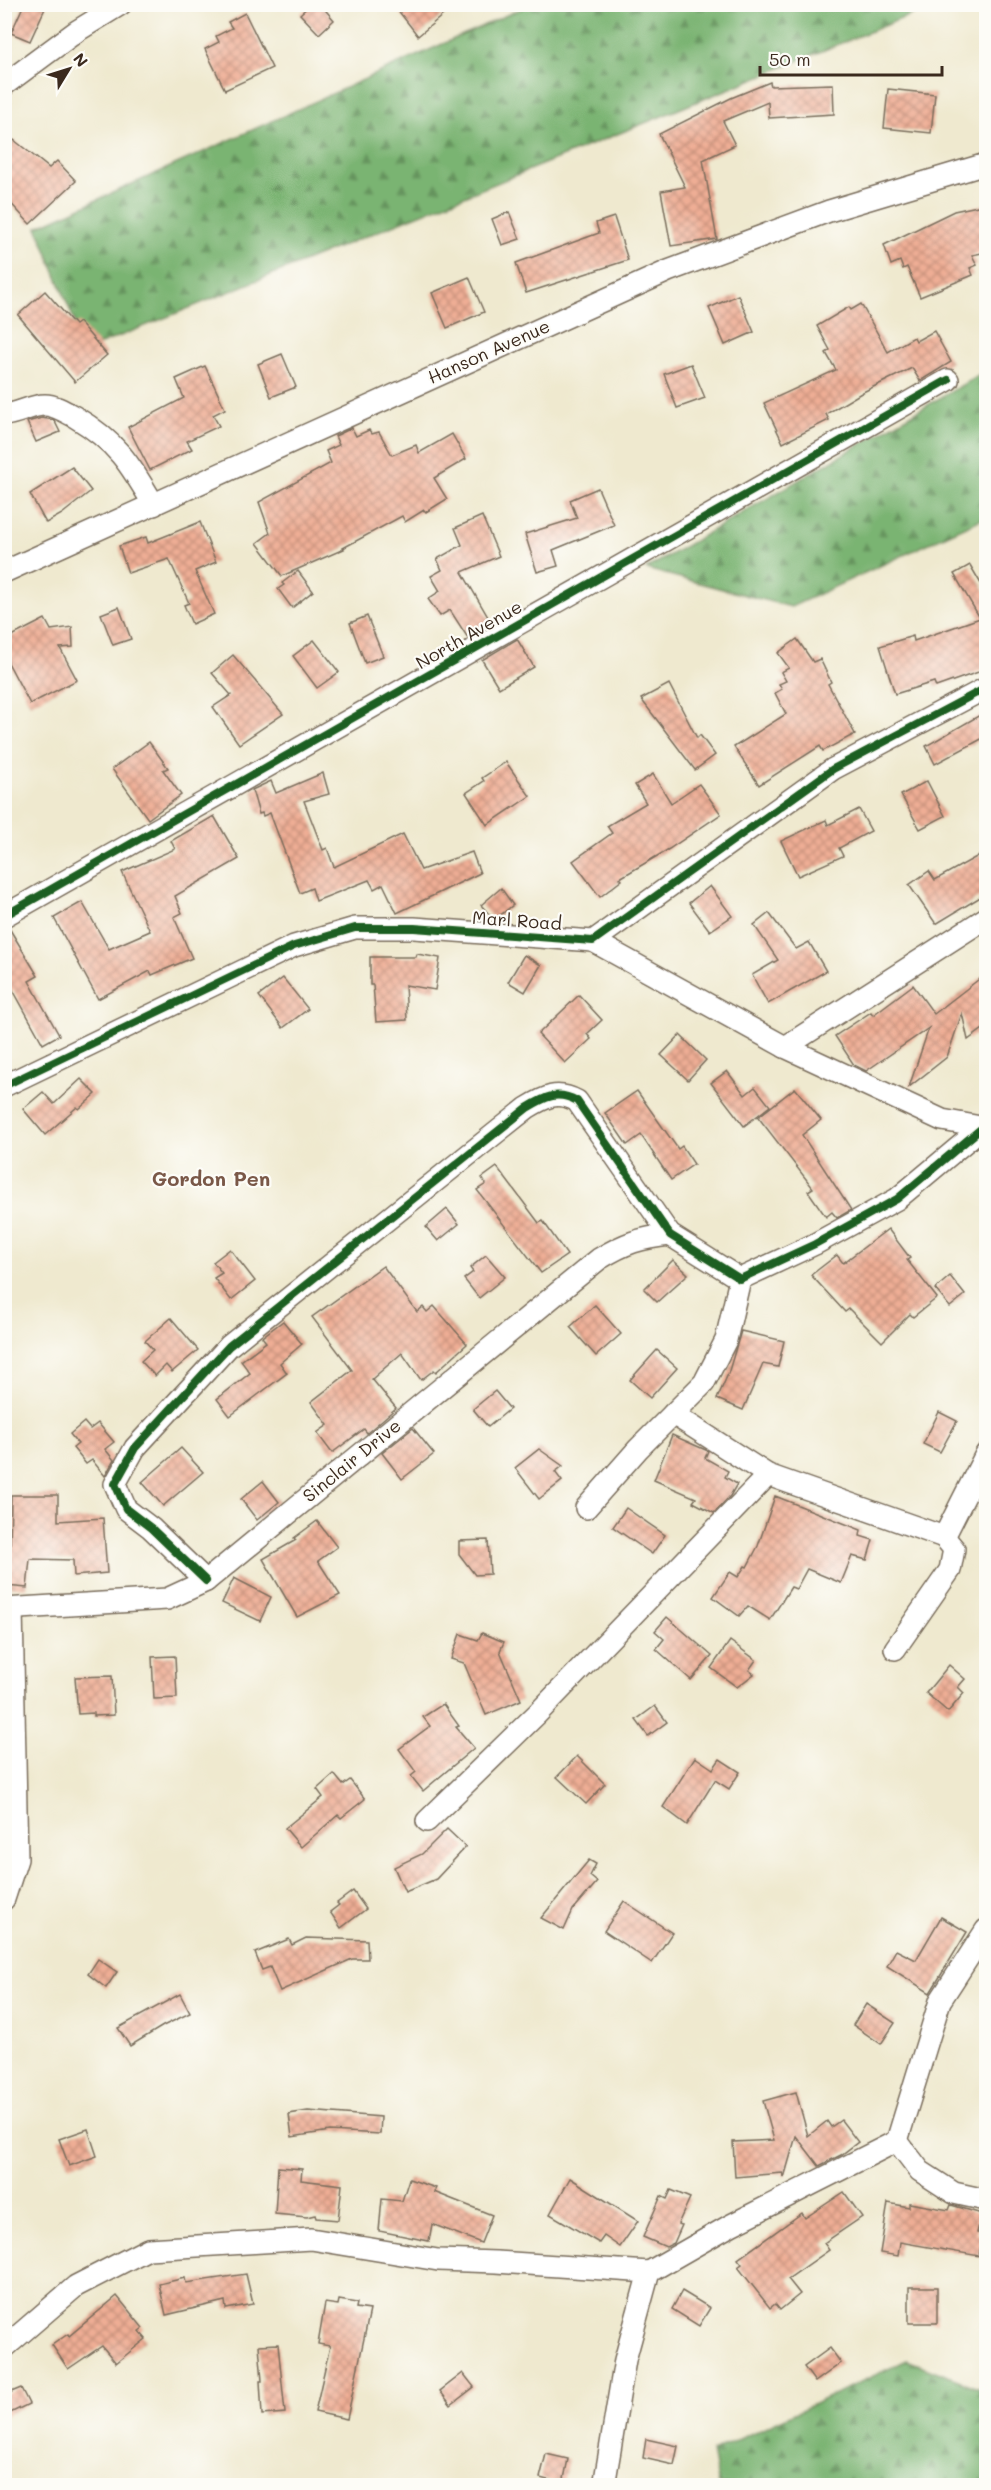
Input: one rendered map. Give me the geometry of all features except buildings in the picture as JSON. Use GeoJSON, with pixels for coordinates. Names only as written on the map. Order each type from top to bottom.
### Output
{"type":"FeatureCollection","features":[{"type":"Feature","properties":{"kind":"street"},"geometry":{"type":"LineString","coordinates":[[4,85],[77,31],[121,4]]}},
{"type":"Feature","properties":{"kind":"street","name":"Hanson Avenue"},"geometry":{"type":"LineString","coordinates":[[4,572],[668,271],[829,211],[987,164]]}},
{"type":"Feature","properties":{"kind":"street","name":"North Avenue"},"geometry":{"type":"LineString","coordinates":[[4,916],[948,380]]}},
{"type":"Feature","properties":{"kind":"street"},"geometry":{"type":"LineString","coordinates":[[4,415],[44,405],[56,407],[90,426],[112,443],[129,462],[154,505]]}},
{"type":"Feature","properties":{"kind":"street"},"geometry":{"type":"LineString","coordinates":[[985,1127],[942,1120],[785,1047],[593,941],[833,769],[987,688]]}},
{"type":"Feature","properties":{"kind":"street"},"geometry":{"type":"LineString","coordinates":[[785,1047],[987,918]]}},
{"type":"Feature","properties":{"kind":"street","name":"Marl Road"},"geometry":{"type":"LineString","coordinates":[[4,1086],[294,946],[354,928],[414,928],[593,941]]}},
{"type":"Feature","properties":{"kind":"street"},"geometry":{"type":"LineString","coordinates":[[206,1581],[151,1528],[126,1509],[116,1484],[135,1448],[230,1346],[526,1107],[545,1097],[565,1095],[577,1101],[670,1235],[740,1279]]}},
{"type":"Feature","properties":{"kind":"street"},"geometry":{"type":"LineString","coordinates":[[740,1279],[815,1244],[897,1199],[985,1127]]}},
{"type":"Feature","properties":{"kind":"street","name":"Sinclair Drive"},"geometry":{"type":"LineString","coordinates":[[8,1609],[167,1599],[206,1581],[599,1259],[621,1245],[641,1238],[670,1235]]}},
{"type":"Feature","properties":{"kind":"street"},"geometry":{"type":"LineString","coordinates":[[586,1508],[638,1449],[704,1383],[726,1340],[740,1279]]}},
{"type":"Feature","properties":{"kind":"street"},"geometry":{"type":"LineString","coordinates":[[673,1414],[768,1475],[944,1537],[954,1549],[950,1570],[895,1649]]}},
{"type":"Feature","properties":{"kind":"street"},"geometry":{"type":"LineString","coordinates":[[944,1537],[987,1454]]}},
{"type":"Feature","properties":{"kind":"street"},"geometry":{"type":"LineString","coordinates":[[427,1821],[537,1714],[768,1475]]}},
{"type":"Feature","properties":{"kind":"street"},"geometry":{"type":"LineString","coordinates":[[4,1899],[17,1859],[8,1609]]}},
{"type":"Feature","properties":{"kind":"street"},"geometry":{"type":"LineString","coordinates":[[4,2348],[76,2286],[148,2249],[311,2239],[438,2260],[649,2272],[731,2225],[897,2141],[940,2001],[987,1930]]}},
{"type":"Feature","properties":{"kind":"street"},"geometry":{"type":"LineString","coordinates":[[897,2141],[920,2170],[937,2182],[954,2193],[987,2200]]}},
{"type":"Feature","properties":{"kind":"street"},"geometry":{"type":"LineString","coordinates":[[604,2486],[625,2360],[649,2272]]}},
{"type":"Feature","properties":{"kind":"green space"},"geometry":{"type":"Polygon","coordinates":[[[529,5],[935,5],[86,350],[37,227],[529,5]]]}},
{"type":"Feature","properties":{"kind":"green space"},"geometry":{"type":"Polygon","coordinates":[[[986,371],[986,517],[791,607],[646,569],[986,371]]]}},
{"type":"Feature","properties":{"kind":"green space"},"geometry":{"type":"Polygon","coordinates":[[[907,2360],[986,2391],[986,2485],[719,2485],[712,2452],[907,2360]]]}},
{"type":"Feature","properties":{"kind":"cycle path"},"geometry":{"type":"LineString","coordinates":[[4,916],[948,380]]}},
{"type":"Feature","properties":{"kind":"cycle path"},"geometry":{"type":"LineString","coordinates":[[4,1086],[294,946],[355,928],[414,928],[593,941],[833,769],[986,688]]}},
{"type":"Feature","properties":{"kind":"cycle path"},"geometry":{"type":"LineString","coordinates":[[206,1581],[151,1528],[126,1509],[115,1484],[135,1448],[229,1346],[533,1104],[557,1095],[577,1101],[670,1235],[740,1279],[815,1244],[897,1199],[983,1127]]}},
{"type":"Feature","properties":{"kind":"district","name":"Gordon Pen"},"geometry":{"type":"Point","coordinates":[211,1179]}}]}
